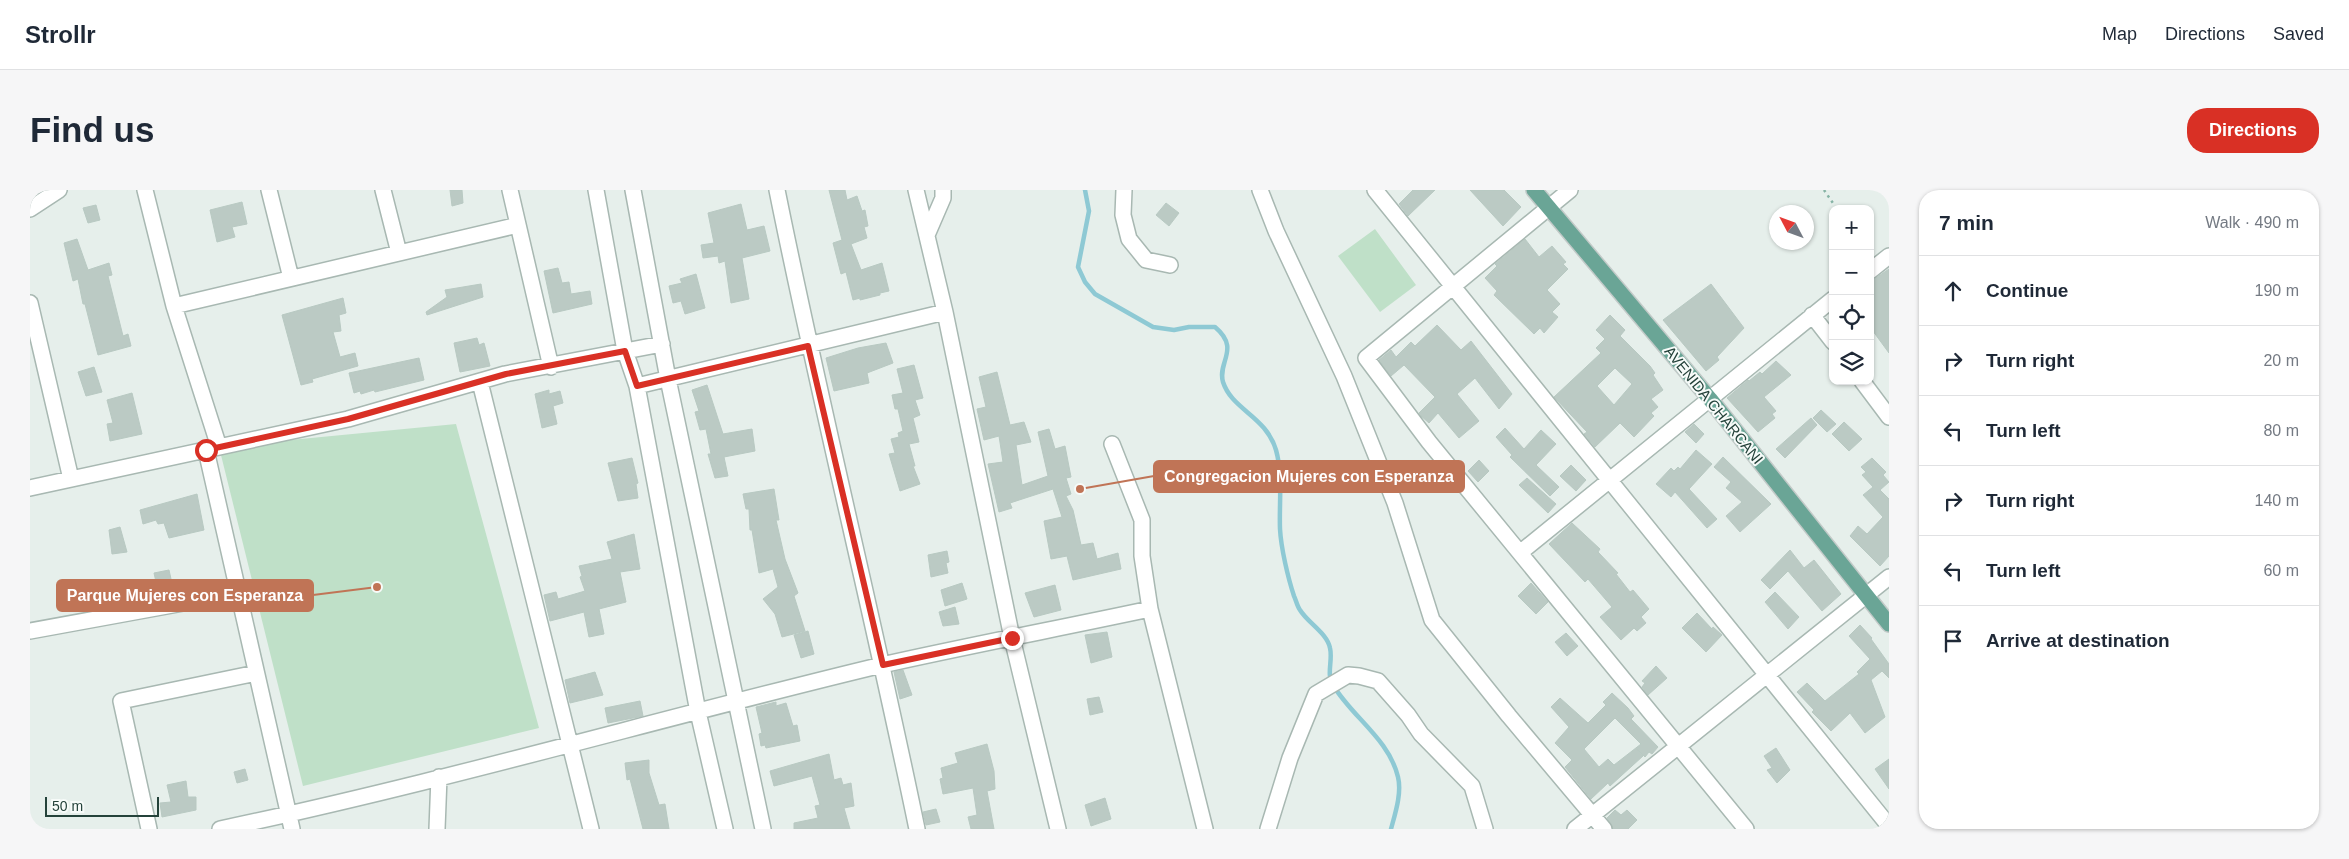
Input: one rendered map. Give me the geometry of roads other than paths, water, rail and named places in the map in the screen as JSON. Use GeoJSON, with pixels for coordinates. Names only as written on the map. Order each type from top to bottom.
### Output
{"type":"FeatureCollection","features":[{"type":"Feature","properties":{"kind":"main road","name":"AVENIDA CHARCANI"},"geometry":{"type":"LineString","coordinates":[[1534,190],[1710,399],[1889,624]]}},
{"type":"Feature","properties":{"kind":"street"},"geometry":{"type":"LineString","coordinates":[[30,209],[59,190]]}},
{"type":"Feature","properties":{"kind":"street"},"geometry":{"type":"LineString","coordinates":[[145,190],[213,449],[238,593],[290,822]]}},
{"type":"Feature","properties":{"kind":"street"},"geometry":{"type":"LineString","coordinates":[[270,190],[291,278]]}},
{"type":"Feature","properties":{"kind":"street"},"geometry":{"type":"LineString","coordinates":[[383,190],[399,253]]}},
{"type":"Feature","properties":{"kind":"street"},"geometry":{"type":"LineString","coordinates":[[510,190],[551,367]]}},
{"type":"Feature","properties":{"kind":"street"},"geometry":{"type":"LineString","coordinates":[[596,190],[625,351],[637,386],[698,712],[725,829]]}},
{"type":"Feature","properties":{"kind":"street"},"geometry":{"type":"LineString","coordinates":[[632,190],[668,379],[763,829]]}},
{"type":"Feature","properties":{"kind":"street"},"geometry":{"type":"LineString","coordinates":[[777,190],[808,346],[883,665],[917,829]]}},
{"type":"Feature","properties":{"kind":"street"},"geometry":{"type":"LineString","coordinates":[[916,190],[945,312],[1012,638],[1058,829]]}},
{"type":"Feature","properties":{"kind":"street"},"geometry":{"type":"LineString","coordinates":[[927,234],[943,198],[943,190]]}},
{"type":"Feature","properties":{"kind":"street"},"geometry":{"type":"LineString","coordinates":[[1124,190],[1123,216],[1128,239],[1146,260],[1170,265]]}},
{"type":"Feature","properties":{"kind":"street"},"geometry":{"type":"LineString","coordinates":[[1260,190],[1276,231],[1344,376],[1395,503],[1432,620],[1509,716],[1604,829]]}},
{"type":"Feature","properties":{"kind":"street"},"geometry":{"type":"LineString","coordinates":[[1375,190],[1889,826]]}},
{"type":"Feature","properties":{"kind":"street"},"geometry":{"type":"LineString","coordinates":[[1570,190],[1452,285],[1366,358],[1429,442],[1746,829]]}},
{"type":"Feature","properties":{"kind":"street"},"geometry":{"type":"LineString","coordinates":[[174,306],[518,225]]}},
{"type":"Feature","properties":{"kind":"street"},"geometry":{"type":"LineString","coordinates":[[1874,268],[1889,256]]}},
{"type":"Feature","properties":{"kind":"street"},"geometry":{"type":"LineString","coordinates":[[1520,552],[1772,351],[1829,302]]}},
{"type":"Feature","properties":{"kind":"street"},"geometry":{"type":"LineString","coordinates":[[30,303],[71,479]]}},
{"type":"Feature","properties":{"kind":"street"},"geometry":{"type":"LineString","coordinates":[[637,386],[945,312]]}},
{"type":"Feature","properties":{"kind":"street"},"geometry":{"type":"LineString","coordinates":[[1812,315],[1831,340]]}},
{"type":"Feature","properties":{"kind":"street"},"geometry":{"type":"LineString","coordinates":[[30,488],[348,419],[506,374],[551,367],[662,344]]}},
{"type":"Feature","properties":{"kind":"street"},"geometry":{"type":"LineString","coordinates":[[480,382],[591,829]]}},
{"type":"Feature","properties":{"kind":"street"},"geometry":{"type":"LineString","coordinates":[[1865,385],[1889,417]]}},
{"type":"Feature","properties":{"kind":"street"},"geometry":{"type":"LineString","coordinates":[[1112,444],[1142,520],[1142,556],[1150,609],[1205,829]]}},
{"type":"Feature","properties":{"kind":"street"},"geometry":{"type":"LineString","coordinates":[[1575,829],[1889,577]]}},
{"type":"Feature","properties":{"kind":"street"},"geometry":{"type":"LineString","coordinates":[[30,631],[238,593]]}},
{"type":"Feature","properties":{"kind":"street"},"geometry":{"type":"LineString","coordinates":[[220,829],[290,822],[439,777],[569,746],[883,665],[1150,609]]}},
{"type":"Feature","properties":{"kind":"street"},"geometry":{"type":"LineString","coordinates":[[149,829],[121,701],[256,673]]}},
{"type":"Feature","properties":{"kind":"street"},"geometry":{"type":"LineString","coordinates":[[1268,829],[1290,758],[1316,694],[1348,675],[1378,681],[1408,715],[1421,734],[1472,786],[1485,829]]}},
{"type":"Feature","properties":{"kind":"street"},"geometry":{"type":"LineString","coordinates":[[437,829],[439,777]]}},
{"type":"Feature","properties":{"kind":"waterway"},"geometry":{"type":"LineString","coordinates":[[1085,190],[1089,211],[1078,267],[1085,282],[1095,294],[1153,327],[1174,330],[1189,327],[1215,327],[1223,335],[1227,349],[1222,375],[1227,392],[1265,429],[1276,450],[1280,479],[1280,529],[1282,545],[1289,581],[1297,605],[1303,615],[1328,643],[1331,653],[1330,677],[1333,685],[1387,751],[1398,777],[1399,797],[1391,829]]}},
{"type":"Feature","properties":{"kind":"place","name":"Congregacion Mujeres con Esperanza"},"geometry":{"type":"Point","coordinates":[1080,489]}},
{"type":"Feature","properties":{"kind":"place","name":"Parque Mujeres con Esperanza"},"geometry":{"type":"Point","coordinates":[377,587]}}]}
